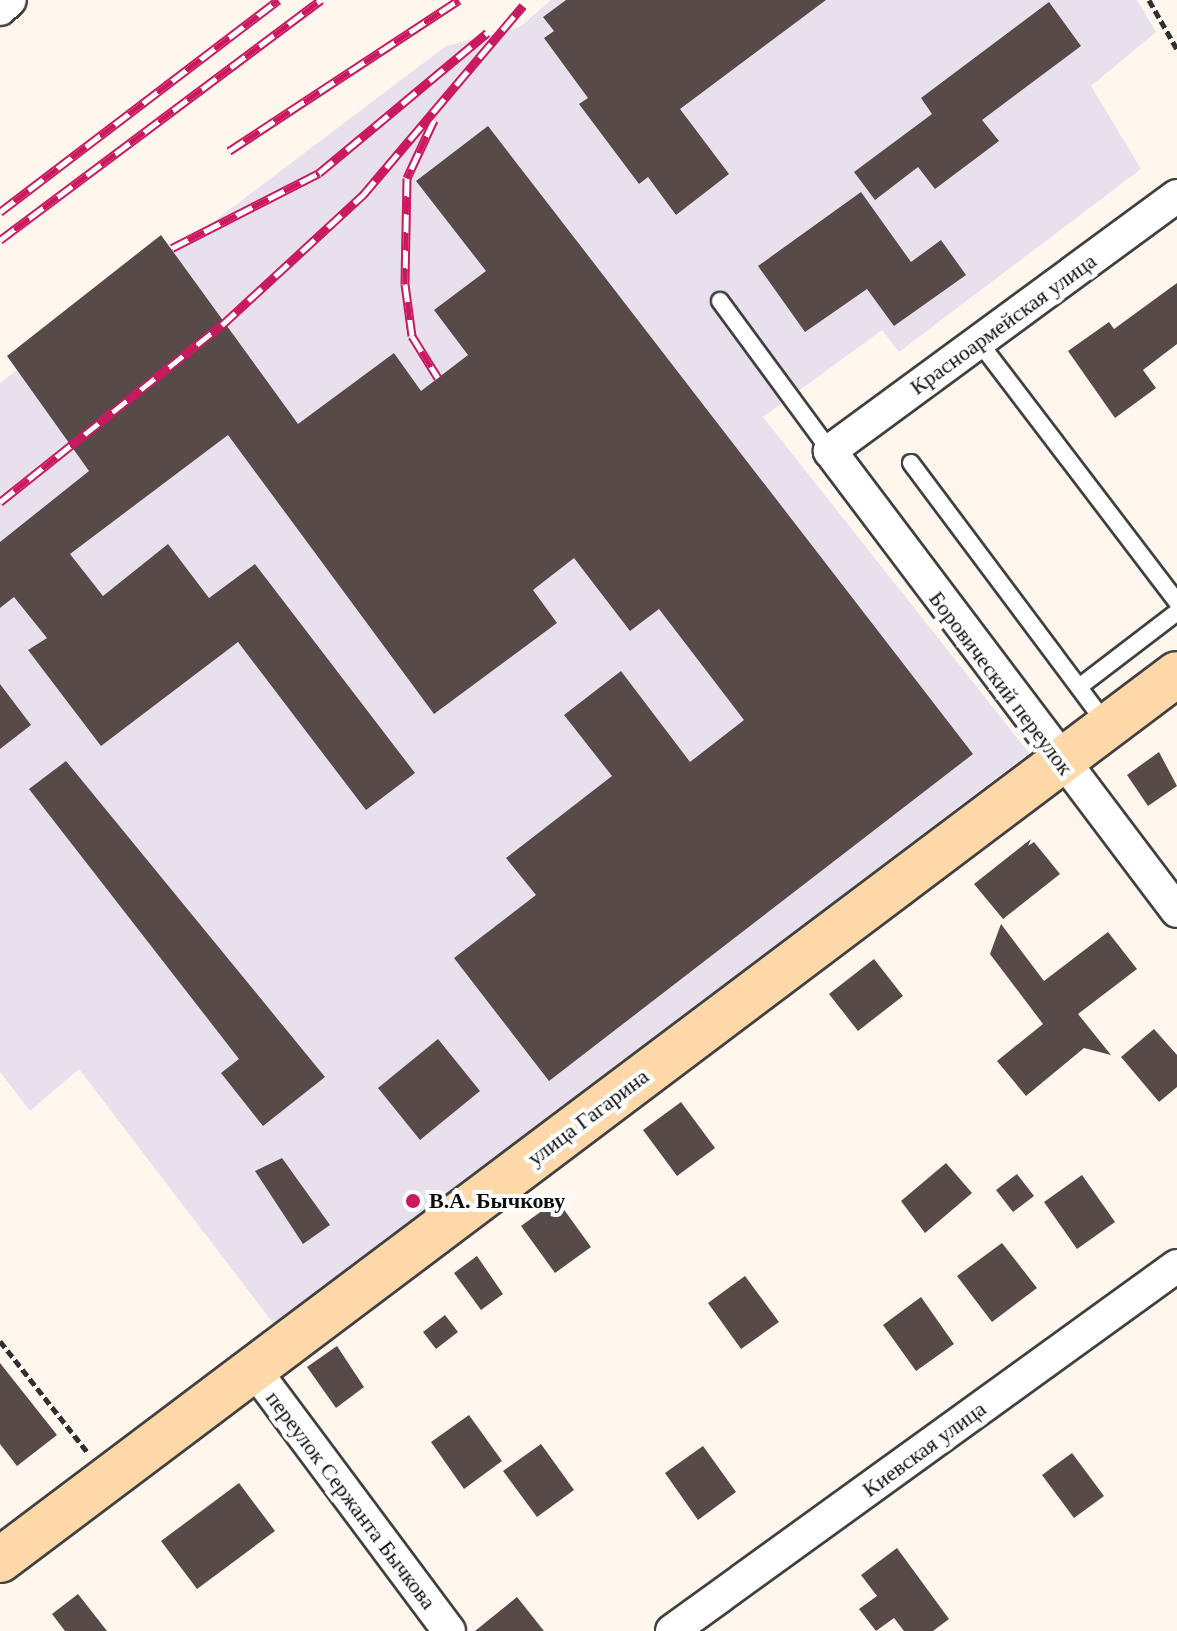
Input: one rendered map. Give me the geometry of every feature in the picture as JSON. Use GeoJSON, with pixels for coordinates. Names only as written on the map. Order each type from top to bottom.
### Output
{"type":"FeatureCollection","features":[{"type":"Feature","properties":{"kind":"street"},"geometry":{"type":"LineString","coordinates":[[0,9],[10,0]]}},
{"type":"Feature","properties":{"kind":"street","name":"Красноармейская улица"},"geometry":{"type":"LineString","coordinates":[[830,451],[1177,196]]}},
{"type":"Feature","properties":{"kind":"street","name":"Боровический переулок"},"geometry":{"type":"LineString","coordinates":[[830,451],[1060,763],[1177,911]]}},
{"type":"Feature","properties":{"kind":"street","name":"улица Гагарина"},"geometry":{"type":"LineString","coordinates":[[0,1560],[1177,674]]}},
{"type":"Feature","properties":{"kind":"street","name":"Киевская улица"},"geometry":{"type":"LineString","coordinates":[[672,1631],[1177,1266]]}},
{"type":"Feature","properties":{"kind":"street","name":"переулок Сержанта Бычкова"},"geometry":{"type":"LineString","coordinates":[[253,1368],[449,1631]]}},
{"type":"Feature","properties":{"kind":"lane"},"geometry":{"type":"LineString","coordinates":[[720,301],[830,451]]}},
{"type":"Feature","properties":{"kind":"lane"},"geometry":{"type":"LineString","coordinates":[[979,342],[1177,602]]}},
{"type":"Feature","properties":{"kind":"lane"},"geometry":{"type":"LineString","coordinates":[[911,463],[1108,726]]}},
{"type":"Feature","properties":{"kind":"lane"},"geometry":{"type":"LineString","coordinates":[[1079,687],[1177,612]]}},
{"type":"Feature","properties":{"kind":"path"},"geometry":{"type":"LineString","coordinates":[[1149,0],[1177,49]]}},
{"type":"Feature","properties":{"kind":"path"},"geometry":{"type":"LineString","coordinates":[[0,1341],[108,1478]]}},
{"type":"Feature","properties":{"kind":"shaded area"},"geometry":{"type":"Polygon","coordinates":[[[551,0],[1137,0],[1156,32],[1091,86],[1141,169],[899,352],[882,330],[763,417],[1029,753],[276,1327],[79,1069],[30,1111],[0,1072],[0,383],[446,46],[520,27],[551,0]]]}},
{"type":"Feature","properties":{"kind":"building"},"geometry":{"type":"Polygon","coordinates":[[[566,0],[826,0],[680,109],[729,174],[676,215],[648,177],[639,184],[579,104],[588,98],[544,38],[554,31],[543,17],[566,0]]]}},
{"type":"Feature","properties":{"kind":"building"},"geometry":{"type":"Polygon","coordinates":[[[1049,2],[1081,46],[982,120],[999,141],[935,189],[918,167],[875,200],[854,172],[932,114],[921,98],[1049,2]]]}},
{"type":"Feature","properties":{"kind":"building"},"geometry":{"type":"Polygon","coordinates":[[[488,126],[973,754],[549,1081],[454,958],[536,895],[506,858],[612,776],[564,715],[621,671],[690,762],[744,720],[659,609],[630,631],[574,558],[533,590],[557,623],[434,714],[228,435],[70,554],[103,596],[168,544],[209,598],[255,564],[415,773],[366,810],[238,642],[101,746],[28,650],[47,638],[14,597],[0,608],[0,542],[89,471],[7,356],[161,235],[298,424],[394,353],[421,391],[468,355],[434,310],[486,271],[416,181],[488,126]]]}},
{"type":"Feature","properties":{"kind":"building"},"geometry":{"type":"Polygon","coordinates":[[[861,192],[911,262],[941,240],[966,275],[894,326],[867,289],[805,332],[758,266],[861,192]]]}},
{"type":"Feature","properties":{"kind":"building"},"geometry":{"type":"Polygon","coordinates":[[[1177,283],[1177,344],[1143,370],[1156,388],[1115,418],[1068,351],[1109,322],[1114,329],[1177,283]]]}},
{"type":"Feature","properties":{"kind":"building"},"geometry":{"type":"Polygon","coordinates":[[[0,684],[31,725],[0,749],[0,684]]]}},
{"type":"Feature","properties":{"kind":"building"},"geometry":{"type":"Polygon","coordinates":[[[1159,752],[1177,786],[1148,806],[1127,775],[1159,752]]]}},
{"type":"Feature","properties":{"kind":"building"},"geometry":{"type":"Polygon","coordinates":[[[66,761],[325,1077],[263,1126],[221,1073],[239,1059],[29,789],[66,761]]]}},
{"type":"Feature","properties":{"kind":"building"},"geometry":{"type":"Polygon","coordinates":[[[1031,839],[1028,846],[1034,842],[1060,874],[1003,919],[974,884],[1031,839]]]}},
{"type":"Feature","properties":{"kind":"building"},"geometry":{"type":"Polygon","coordinates":[[[1001,924],[1044,981],[1108,932],[1137,969],[1078,1014],[1111,1055],[1084,1048],[1026,1096],[997,1061],[1043,1024],[990,954],[1001,924]]]}},
{"type":"Feature","properties":{"kind":"building"},"geometry":{"type":"Polygon","coordinates":[[[874,959],[903,996],[858,1031],[829,994],[874,959]]]}},
{"type":"Feature","properties":{"kind":"building"},"geometry":{"type":"Polygon","coordinates":[[[1154,1029],[1177,1055],[1177,1087],[1159,1102],[1121,1057],[1154,1029]]]}},
{"type":"Feature","properties":{"kind":"building"},"geometry":{"type":"Polygon","coordinates":[[[438,1039],[480,1091],[420,1140],[378,1088],[438,1039]]]}},
{"type":"Feature","properties":{"kind":"building"},"geometry":{"type":"Polygon","coordinates":[[[681,1102],[715,1148],[677,1176],[643,1130],[681,1102]]]}},
{"type":"Feature","properties":{"kind":"building"},"geometry":{"type":"Polygon","coordinates":[[[282,1158],[330,1225],[303,1244],[255,1171],[282,1158]]]}},
{"type":"Feature","properties":{"kind":"building"},"geometry":{"type":"Polygon","coordinates":[[[946,1163],[972,1193],[925,1233],[901,1201],[946,1163]]]}},
{"type":"Feature","properties":{"kind":"building"},"geometry":{"type":"Polygon","coordinates":[[[1017,1174],[1034,1196],[1013,1212],[996,1190],[1017,1174]]]}},
{"type":"Feature","properties":{"kind":"building"},"geometry":{"type":"Polygon","coordinates":[[[1082,1175],[1115,1222],[1077,1249],[1044,1202],[1082,1175]]]}},
{"type":"Feature","properties":{"kind":"building"},"geometry":{"type":"Polygon","coordinates":[[[557,1200],[591,1247],[555,1273],[521,1226],[557,1200]]]}},
{"type":"Feature","properties":{"kind":"building"},"geometry":{"type":"Polygon","coordinates":[[[1002,1243],[1037,1288],[992,1322],[957,1276],[1002,1243]]]}},
{"type":"Feature","properties":{"kind":"building"},"geometry":{"type":"Polygon","coordinates":[[[477,1256],[503,1294],[481,1310],[454,1273],[477,1256]]]}},
{"type":"Feature","properties":{"kind":"building"},"geometry":{"type":"Polygon","coordinates":[[[745,1276],[779,1322],[741,1349],[708,1303],[745,1276]]]}},
{"type":"Feature","properties":{"kind":"building"},"geometry":{"type":"Polygon","coordinates":[[[921,1297],[954,1344],[916,1371],[883,1325],[921,1297]]]}},
{"type":"Feature","properties":{"kind":"building"},"geometry":{"type":"Polygon","coordinates":[[[445,1315],[458,1332],[436,1349],[423,1332],[445,1315]]]}},
{"type":"Feature","properties":{"kind":"building"},"geometry":{"type":"Polygon","coordinates":[[[337,1346],[364,1387],[336,1408],[307,1367],[337,1346]]]}},
{"type":"Feature","properties":{"kind":"building"},"geometry":{"type":"Polygon","coordinates":[[[0,1363],[57,1435],[17,1466],[0,1444],[0,1363]]]}},
{"type":"Feature","properties":{"kind":"building"},"geometry":{"type":"Polygon","coordinates":[[[469,1415],[502,1461],[464,1489],[431,1442],[469,1415]]]}},
{"type":"Feature","properties":{"kind":"building"},"geometry":{"type":"Polygon","coordinates":[[[541,1444],[574,1490],[537,1517],[503,1471],[541,1444]]]}},
{"type":"Feature","properties":{"kind":"building"},"geometry":{"type":"Polygon","coordinates":[[[703,1446],[736,1492],[698,1520],[665,1473],[703,1446]]]}},
{"type":"Feature","properties":{"kind":"building"},"geometry":{"type":"Polygon","coordinates":[[[1072,1453],[1104,1496],[1074,1518],[1042,1475],[1072,1453]]]}},
{"type":"Feature","properties":{"kind":"building"},"geometry":{"type":"Polygon","coordinates":[[[239,1483],[275,1531],[197,1589],[161,1541],[239,1483]]]}},
{"type":"Feature","properties":{"kind":"building"},"geometry":{"type":"Polygon","coordinates":[[[897,1548],[949,1619],[933,1631],[904,1631],[894,1618],[876,1631],[859,1609],[877,1596],[861,1575],[897,1548]]]}},
{"type":"Feature","properties":{"kind":"building"},"geometry":{"type":"Polygon","coordinates":[[[78,1594],[107,1631],[65,1631],[52,1614],[78,1594]]]}},
{"type":"Feature","properties":{"kind":"building"},"geometry":{"type":"Polygon","coordinates":[[[517,1597],[544,1631],[475,1631],[517,1597]]]}},
{"type":"Feature","properties":{"kind":"railway"},"geometry":{"type":"LineString","coordinates":[[0,212],[278,0]]}},
{"type":"Feature","properties":{"kind":"railway"},"geometry":{"type":"LineString","coordinates":[[0,240],[321,0]]}},
{"type":"Feature","properties":{"kind":"railway"},"geometry":{"type":"LineString","coordinates":[[229,151],[459,0]]}},
{"type":"Feature","properties":{"kind":"railway"},"geometry":{"type":"LineString","coordinates":[[0,502],[222,325],[363,195],[523,6]]}},
{"type":"Feature","properties":{"kind":"railway"},"geometry":{"type":"LineString","coordinates":[[172,248],[319,173],[487,33]]}},
{"type":"Feature","properties":{"kind":"railway"},"geometry":{"type":"LineString","coordinates":[[434,120],[407,178],[405,284],[412,336],[438,378]]}},
{"type":"Feature","properties":{"kind":"place","name":"В.А. Бычкову"},"geometry":{"type":"Point","coordinates":[413,1201]}}]}
